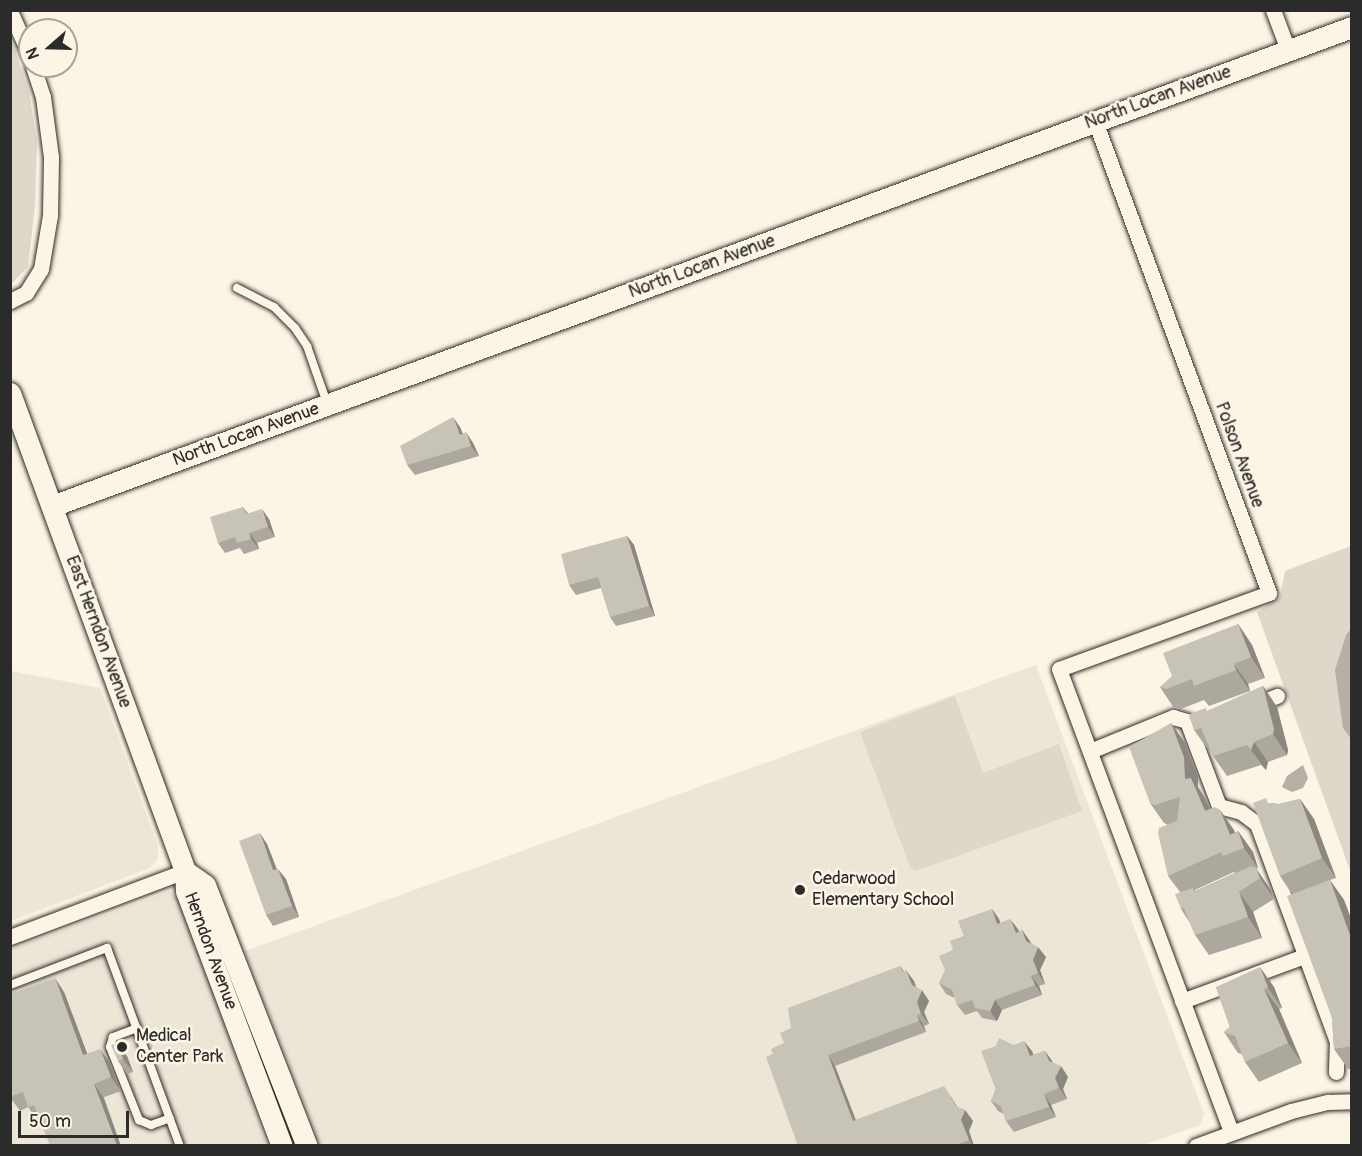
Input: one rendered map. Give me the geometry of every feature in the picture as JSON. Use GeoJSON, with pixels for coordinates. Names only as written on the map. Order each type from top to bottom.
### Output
{"type":"FeatureCollection","features":[{"type":"Feature","properties":{"kind":"street"},"geometry":{"type":"LineString","coordinates":[[10,10],[18,28]]}},
{"type":"Feature","properties":{"kind":"street"},"geometry":{"type":"LineString","coordinates":[[1273,10],[1288,50]]}},
{"type":"Feature","properties":{"kind":"street","name":"North Locan Avenue"},"geometry":{"type":"LineString","coordinates":[[52,507],[1352,27]]}},
{"type":"Feature","properties":{"kind":"street"},"geometry":{"type":"LineString","coordinates":[[10,301],[26,293],[41,269],[50,215],[51,157],[43,97],[37,78]]}},
{"type":"Feature","properties":{"kind":"street","name":"Polson Avenue"},"geometry":{"type":"LineString","coordinates":[[1090,750],[1059,669],[1269,592],[1095,121]]}},
{"type":"Feature","properties":{"kind":"street","name":"East Herndon Avenue"},"geometry":{"type":"LineString","coordinates":[[10,393],[185,872]]}},
{"type":"Feature","properties":{"kind":"street"},"geometry":{"type":"LineString","coordinates":[[1238,711],[1277,696]]}},
{"type":"Feature","properties":{"kind":"street"},"geometry":{"type":"LineString","coordinates":[[1231,1132],[1090,750],[1173,717],[1181,717],[1190,729],[1219,806],[1241,812],[1257,824],[1270,874],[1307,955],[1337,1041],[1336,1072]]}},
{"type":"Feature","properties":{"kind":"street"},"geometry":{"type":"LineString","coordinates":[[1190,729],[1208,722]]}},
{"type":"Feature","properties":{"kind":"street"},"geometry":{"type":"LineString","coordinates":[[10,937],[185,872]]}},
{"type":"Feature","properties":{"kind":"street","name":"Herndon Avenue"},"geometry":{"type":"LineString","coordinates":[[185,872],[186,891],[282,1146]]}},
{"type":"Feature","properties":{"kind":"street","name":"Herndon Avenue"},"geometry":{"type":"LineString","coordinates":[[185,872],[204,885],[307,1146]]}},
{"type":"Feature","properties":{"kind":"street"},"geometry":{"type":"LineString","coordinates":[[1182,1001],[1307,955]]}},
{"type":"Feature","properties":{"kind":"street"},"geometry":{"type":"LineString","coordinates":[[1196,1146],[1291,1111],[1328,1102],[1352,1101]]}},
{"type":"Feature","properties":{"kind":"lane"},"geometry":{"type":"LineString","coordinates":[[237,288],[274,307],[296,328],[307,346],[327,405]]}},
{"type":"Feature","properties":{"kind":"lane"},"geometry":{"type":"LineString","coordinates":[[10,985],[107,948],[180,1146]]}},
{"type":"Feature","properties":{"kind":"lane"},"geometry":{"type":"LineString","coordinates":[[136,1028],[113,1037],[110,1047],[138,1120],[151,1125],[170,1118]]}},
{"type":"Feature","properties":{"kind":"shaded area"},"geometry":{"type":"Polygon","coordinates":[[[10,36],[18,60],[18,78],[24,78],[29,92],[37,141],[35,206],[28,267],[11,284],[10,36]]]}},
{"type":"Feature","properties":{"kind":"shaded area"},"geometry":{"type":"Polygon","coordinates":[[[1351,546],[1351,873],[1257,612],[1280,597],[1285,571],[1351,546]]]}},
{"type":"Feature","properties":{"kind":"shaded area"},"geometry":{"type":"Polygon","coordinates":[[[1351,629],[1351,739],[1343,728],[1335,670],[1346,635],[1351,629]]]}},
{"type":"Feature","properties":{"kind":"shaded area","name":"Cedarwood Elementary School"},"geometry":{"type":"Polygon","coordinates":[[[1036,665],[1204,1114],[1200,1125],[1141,1146],[321,1145],[245,951],[1036,665]]]}},
{"type":"Feature","properties":{"kind":"shaded area"},"geometry":{"type":"Polygon","coordinates":[[[11,671],[100,688],[158,846],[158,859],[150,868],[11,921],[11,671]]]}},
{"type":"Feature","properties":{"kind":"shaded area"},"geometry":{"type":"Polygon","coordinates":[[[955,696],[983,773],[1059,744],[1082,811],[916,871],[910,867],[860,732],[955,696]]]}},
{"type":"Feature","properties":{"kind":"shaded area"},"geometry":{"type":"Polygon","coordinates":[[[1303,765],[1308,778],[1303,788],[1292,792],[1282,787],[1287,776],[1303,765]]]}},
{"type":"Feature","properties":{"kind":"shaded area","name":"Medical Center Park"},"geometry":{"type":"Polygon","coordinates":[[[170,891],[182,905],[267,1145],[11,1146],[11,949],[170,891]]]}},
{"type":"Feature","properties":{"kind":"building"},"geometry":{"type":"Polygon","coordinates":[[[453,417],[460,435],[466,432],[471,446],[407,465],[400,446],[453,417]]]}},
{"type":"Feature","properties":{"kind":"building"},"geometry":{"type":"Polygon","coordinates":[[[243,507],[246,514],[262,509],[268,527],[249,533],[251,539],[237,543],[235,537],[218,543],[210,517],[243,507]]]}},
{"type":"Feature","properties":{"kind":"building"},"geometry":{"type":"Polygon","coordinates":[[[627,536],[649,606],[610,617],[598,577],[569,585],[561,554],[627,536]]]}},
{"type":"Feature","properties":{"kind":"building"},"geometry":{"type":"Polygon","coordinates":[[[1238,624],[1251,657],[1234,664],[1236,670],[1194,686],[1192,679],[1166,689],[1160,687],[1172,676],[1163,653],[1238,624]]]}},
{"type":"Feature","properties":{"kind":"building"},"geometry":{"type":"Polygon","coordinates":[[[1263,686],[1274,729],[1273,734],[1254,742],[1251,750],[1247,745],[1213,756],[1201,728],[1194,730],[1189,716],[1206,708],[1207,711],[1263,686]]]}},
{"type":"Feature","properties":{"kind":"building"},"geometry":{"type":"Polygon","coordinates":[[[1171,723],[1184,757],[1185,779],[1191,778],[1205,811],[1215,807],[1220,810],[1230,835],[1238,831],[1244,848],[1223,856],[1221,852],[1168,876],[1158,833],[1159,828],[1177,821],[1180,797],[1155,805],[1150,803],[1129,747],[1171,723]]]}},
{"type":"Feature","properties":{"kind":"building"},"geometry":{"type":"Polygon","coordinates":[[[1266,798],[1268,803],[1279,804],[1300,799],[1322,858],[1280,876],[1253,803],[1266,798]]]}},
{"type":"Feature","properties":{"kind":"building"},"geometry":{"type":"Polygon","coordinates":[[[260,833],[273,870],[278,869],[292,906],[266,915],[239,841],[260,833]]]}},
{"type":"Feature","properties":{"kind":"building"},"geometry":{"type":"Polygon","coordinates":[[[1251,866],[1256,868],[1260,878],[1239,892],[1248,917],[1195,935],[1184,908],[1181,909],[1175,894],[1193,888],[1194,892],[1251,866]]]}},
{"type":"Feature","properties":{"kind":"building"},"geometry":{"type":"Polygon","coordinates":[[[1330,880],[1352,941],[1352,1046],[1334,1049],[1332,1018],[1287,896],[1330,880]]]}},
{"type":"Feature","properties":{"kind":"building"},"geometry":{"type":"Polygon","coordinates":[[[992,909],[997,924],[1010,919],[1016,933],[1022,930],[1026,941],[1038,947],[1033,960],[1038,973],[1031,976],[1035,985],[995,1000],[990,1011],[975,1008],[972,1000],[957,1005],[952,990],[939,983],[945,970],[939,956],[953,950],[950,941],[964,936],[958,921],[992,909]]]}},
{"type":"Feature","properties":{"kind":"building"},"geometry":{"type":"Polygon","coordinates":[[[900,966],[902,972],[906,970],[912,985],[922,990],[917,1002],[921,1014],[917,1015],[919,1021],[828,1055],[853,1121],[944,1086],[956,1106],[965,1110],[961,1120],[969,1140],[954,1146],[798,1146],[766,1057],[773,1054],[771,1049],[784,1043],[780,1033],[791,1028],[788,1008],[900,966]]]}},
{"type":"Feature","properties":{"kind":"building"},"geometry":{"type":"Polygon","coordinates":[[[1260,967],[1268,988],[1264,989],[1288,1043],[1245,1062],[1235,1036],[1224,1032],[1230,1027],[1216,987],[1260,967]]]}},
{"type":"Feature","properties":{"kind":"building"},"geometry":{"type":"Polygon","coordinates":[[[55,978],[83,1055],[100,1049],[111,1077],[94,1084],[117,1146],[50,1146],[34,1105],[28,1107],[23,1092],[10,1097],[10,994],[55,978]]]}},
{"type":"Feature","properties":{"kind":"building"},"geometry":{"type":"Polygon","coordinates":[[[999,1038],[1014,1045],[1024,1041],[1030,1056],[1045,1051],[1049,1061],[1061,1066],[1055,1078],[1059,1088],[1044,1094],[1049,1107],[1006,1121],[1001,1106],[991,1101],[996,1090],[981,1051],[996,1046],[999,1038]]]}},
{"type":"Feature","properties":{"kind":"building"},"geometry":{"type":"Polygon","coordinates":[[[117,1043],[123,1059],[118,1061],[111,1045],[117,1043]]]}},
{"type":"Feature","properties":{"kind":"place","name":"Cedarwood Elementary School"},"geometry":{"type":"Point","coordinates":[800,890]}},
{"type":"Feature","properties":{"kind":"place","name":"Medical Center Park"},"geometry":{"type":"Point","coordinates":[122,1047]}}]}
